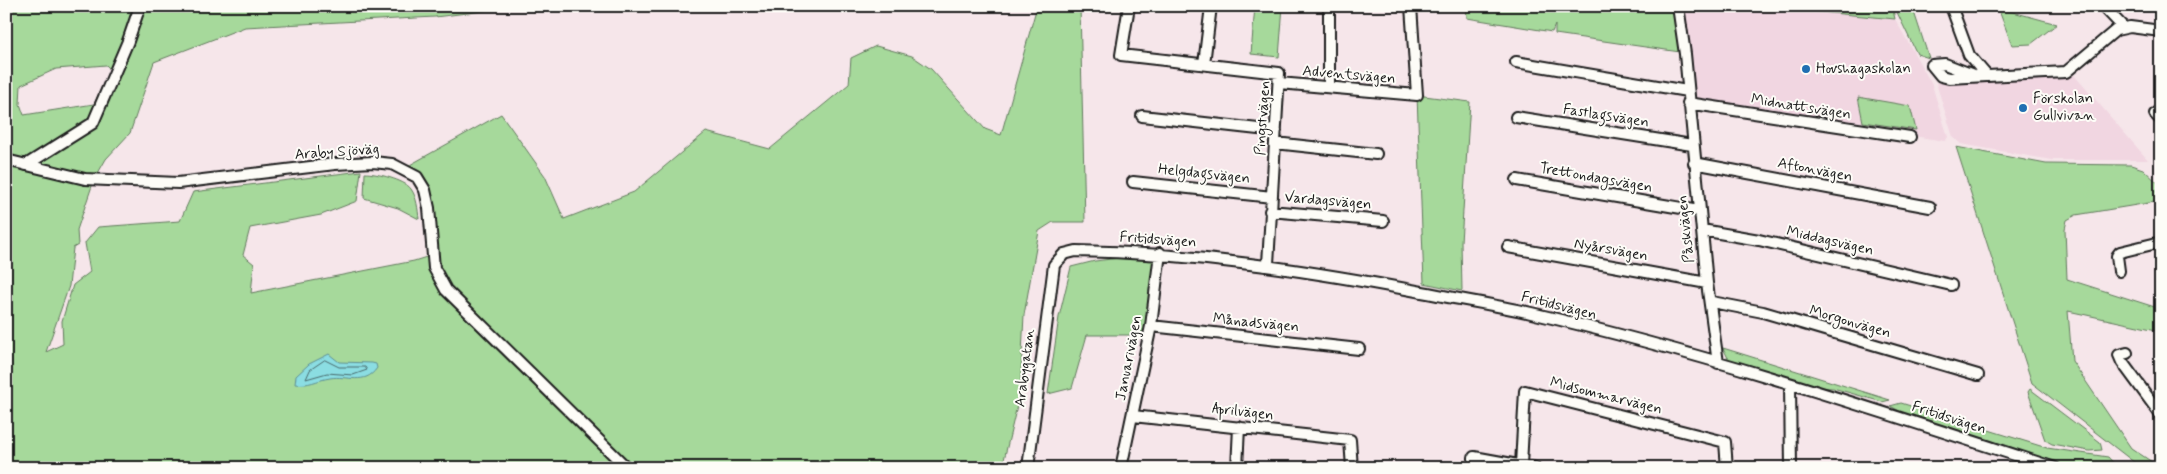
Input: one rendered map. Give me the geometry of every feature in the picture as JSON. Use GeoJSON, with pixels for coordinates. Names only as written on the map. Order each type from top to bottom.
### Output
{"type":"FeatureCollection","features":[{"type":"Feature","properties":{"kind":"street"},"geometry":{"type":"LineString","coordinates":[[26,165],[40,158],[93,123],[140,6]]}},
{"type":"Feature","properties":{"kind":"street","name":"Pingstvägen"},"geometry":{"type":"LineString","coordinates":[[1129,6],[1121,55],[1279,73],[1268,264]]}},
{"type":"Feature","properties":{"kind":"street"},"geometry":{"type":"LineString","coordinates":[[1204,64],[1210,6]]}},
{"type":"Feature","properties":{"kind":"street"},"geometry":{"type":"LineString","coordinates":[[1330,6],[1330,87]]}},
{"type":"Feature","properties":{"kind":"street","name":"Adventsvägen"},"geometry":{"type":"LineString","coordinates":[[1279,82],[1417,95],[1411,6]]}},
{"type":"Feature","properties":{"kind":"street","name":"Påskvägen"},"geometry":{"type":"LineString","coordinates":[[1678,6],[1686,54],[1692,145],[1718,363]]}},
{"type":"Feature","properties":{"kind":"street"},"geometry":{"type":"LineString","coordinates":[[1951,6],[1969,55],[1986,75]]}},
{"type":"Feature","properties":{"kind":"street"},"geometry":{"type":"LineString","coordinates":[[2103,6],[2124,28]]}},
{"type":"Feature","properties":{"kind":"street"},"geometry":{"type":"LineString","coordinates":[[1974,76],[2068,71],[2111,33],[2124,28],[2161,31]]}},
{"type":"Feature","properties":{"kind":"street"},"geometry":{"type":"LineString","coordinates":[[1516,62],[1687,91]]}},
{"type":"Feature","properties":{"kind":"street","name":"Midnattsvägen"},"geometry":{"type":"LineString","coordinates":[[1688,103],[1910,137]]}},
{"type":"Feature","properties":{"kind":"street"},"geometry":{"type":"LineString","coordinates":[[2161,109],[2156,114],[2161,120]]}},
{"type":"Feature","properties":{"kind":"street"},"geometry":{"type":"LineString","coordinates":[[1142,116],[1276,131]]}},
{"type":"Feature","properties":{"kind":"street","name":"Fastlagsvägen"},"geometry":{"type":"LineString","coordinates":[[1516,117],[1692,145]]}},
{"type":"Feature","properties":{"kind":"street"},"geometry":{"type":"LineString","coordinates":[[1275,143],[1376,154]]}},
{"type":"Feature","properties":{"kind":"street","name":"Araby Sjöväg"},"geometry":{"type":"LineString","coordinates":[[6,160],[85,179],[178,183],[358,162],[392,164],[410,171],[417,177],[425,190],[429,208],[434,268],[446,290],[627,468]]}},
{"type":"Feature","properties":{"kind":"street","name":"Aftonvägen"},"geometry":{"type":"LineString","coordinates":[[1694,163],[1930,207]]}},
{"type":"Feature","properties":{"kind":"street","name":"Trettondagsvägen"},"geometry":{"type":"LineString","coordinates":[[1517,180],[1699,211]]}},
{"type":"Feature","properties":{"kind":"street","name":"Helgdagsvägen"},"geometry":{"type":"LineString","coordinates":[[1133,182],[1272,197]]}},
{"type":"Feature","properties":{"kind":"street","name":"Vardagsvägen"},"geometry":{"type":"LineString","coordinates":[[1270,211],[1383,221]]}},
{"type":"Feature","properties":{"kind":"street","name":"Middagsvägen"},"geometry":{"type":"LineString","coordinates":[[1702,230],[1759,240],[1951,285]]}},
{"type":"Feature","properties":{"kind":"street"},"geometry":{"type":"LineString","coordinates":[[2119,271],[2117,256],[2120,252],[2161,242]]}},
{"type":"Feature","properties":{"kind":"street","name":"Nyårsvägen"},"geometry":{"type":"LineString","coordinates":[[1508,247],[1707,283]]}},
{"type":"Feature","properties":{"kind":"street","name":"Fritidsvägen"},"geometry":{"type":"LineString","coordinates":[[1052,273],[1058,258],[1064,254],[1076,251],[1160,253],[1268,264],[1445,296],[1531,313],[1718,363],[2055,468]]}},
{"type":"Feature","properties":{"kind":"street","name":"Januarivägen"},"geometry":{"type":"LineString","coordinates":[[1121,468],[1125,439],[1133,416],[1151,326],[1160,253]]}},
{"type":"Feature","properties":{"kind":"street","name":"Arabygatan"},"geometry":{"type":"LineString","coordinates":[[1028,468],[1052,273]]}},
{"type":"Feature","properties":{"kind":"street","name":"Morgonvägen"},"geometry":{"type":"LineString","coordinates":[[1712,302],[1763,312],[1978,375]]}},
{"type":"Feature","properties":{"kind":"street","name":"Månadsvägen"},"geometry":{"type":"LineString","coordinates":[[1151,326],[1358,349]]}},
{"type":"Feature","properties":{"kind":"street"},"geometry":{"type":"LineString","coordinates":[[2127,353],[2119,355],[2122,362],[2161,415]]}},
{"type":"Feature","properties":{"kind":"street"},"geometry":{"type":"LineString","coordinates":[[1790,384],[1791,468]]}},
{"type":"Feature","properties":{"kind":"street","name":"Midsommarvägen"},"geometry":{"type":"LineString","coordinates":[[1521,465],[1525,391],[1725,442],[1727,468]]}},
{"type":"Feature","properties":{"kind":"street","name":"Aprilvägen"},"geometry":{"type":"LineString","coordinates":[[1133,416],[1350,440],[1352,468]]}},
{"type":"Feature","properties":{"kind":"street"},"geometry":{"type":"LineString","coordinates":[[1237,468],[1239,427]]}},
{"type":"Feature","properties":{"kind":"street"},"geometry":{"type":"LineString","coordinates":[[1474,468],[1474,457],[1535,468]]}},
{"type":"Feature","properties":{"kind":"shaded area","name":"Hovshagaskolan"},"geometry":{"type":"Polygon","coordinates":[[[1683,6],[1756,6],[1895,19],[1932,85],[1948,137],[1945,141],[1695,102],[1687,53],[1683,6]]]}},
{"type":"Feature","properties":{"kind":"shaded area","name":"Förskolan Gullvivan"},"geometry":{"type":"Polygon","coordinates":[[[2074,75],[2148,160],[2052,160],[1961,144],[1953,137],[1936,83],[2074,75]]]}},
{"type":"Feature","properties":{"kind":"green space"},"geometry":{"type":"Polygon","coordinates":[[[6,6],[505,6],[499,9],[435,17],[245,27],[154,62],[130,133],[106,159],[94,180],[77,230],[78,245],[73,248],[69,286],[46,352],[63,344],[62,321],[73,285],[90,272],[85,243],[98,227],[180,221],[193,192],[361,171],[357,201],[321,215],[250,228],[243,255],[254,264],[251,293],[414,261],[436,254],[436,216],[431,194],[426,184],[408,166],[501,114],[545,176],[564,219],[634,192],[706,132],[770,149],[849,84],[851,58],[876,46],[912,56],[931,69],[985,129],[1001,135],[1037,6],[1080,6],[1085,222],[1053,222],[1039,231],[1024,315],[1020,393],[1002,468],[6,468],[6,6]],[[106,65],[56,69],[21,85],[20,104],[24,115],[94,104],[110,69],[106,65]]]}},
{"type":"Feature","properties":{"kind":"green space"},"geometry":{"type":"Polygon","coordinates":[[[1255,6],[1283,6],[1279,57],[1251,54],[1255,6]]]}},
{"type":"Feature","properties":{"kind":"green space"},"geometry":{"type":"Polygon","coordinates":[[[1466,6],[1683,6],[1687,53],[1555,34],[1555,25],[1552,32],[1467,18],[1466,6]]]}},
{"type":"Feature","properties":{"kind":"green space"},"geometry":{"type":"Polygon","coordinates":[[[1756,6],[1892,6],[1895,19],[1756,6]]]}},
{"type":"Feature","properties":{"kind":"green space"},"geometry":{"type":"Polygon","coordinates":[[[1894,6],[1912,6],[1929,58],[1917,54],[1894,6]]]}},
{"type":"Feature","properties":{"kind":"green space"},"geometry":{"type":"Polygon","coordinates":[[[1998,8],[2057,24],[2031,44],[2012,45],[1998,8]]]}},
{"type":"Feature","properties":{"kind":"green space"},"geometry":{"type":"Polygon","coordinates":[[[1417,95],[1470,102],[1461,242],[1462,291],[1424,283],[1417,95]]]}},
{"type":"Feature","properties":{"kind":"green space"},"geometry":{"type":"Polygon","coordinates":[[[1858,97],[1910,106],[1916,130],[1863,122],[1858,97]]]}},
{"type":"Feature","properties":{"kind":"green space"},"geometry":{"type":"Polygon","coordinates":[[[1956,147],[2046,164],[2131,165],[2143,169],[2161,186],[2161,201],[2076,215],[2067,220],[2065,229],[2067,279],[2161,309],[2161,331],[2068,311],[2072,361],[2131,448],[2161,468],[2144,468],[2135,463],[2032,383],[1956,147]]]}},
{"type":"Feature","properties":{"kind":"green space"},"geometry":{"type":"Polygon","coordinates":[[[365,173],[390,178],[408,186],[415,196],[419,219],[398,208],[364,198],[365,173]]]}},
{"type":"Feature","properties":{"kind":"green space"},"geometry":{"type":"Polygon","coordinates":[[[1160,253],[1151,326],[1137,335],[1087,335],[1072,388],[1048,394],[1059,317],[1071,267],[1095,261],[1160,253]]]}},
{"type":"Feature","properties":{"kind":"green space"},"geometry":{"type":"Polygon","coordinates":[[[1723,348],[1890,400],[1882,402],[1833,388],[1812,387],[1736,363],[1728,358],[1723,348]]]}},
{"type":"Feature","properties":{"kind":"green space"},"geometry":{"type":"Polygon","coordinates":[[[2030,389],[2100,442],[2102,450],[2089,451],[2052,444],[2045,440],[2028,392],[2030,389]]]}},
{"type":"Feature","properties":{"kind":"green space"},"geometry":{"type":"Polygon","coordinates":[[[1901,403],[2047,448],[2108,457],[2118,468],[2071,468],[1915,419],[1890,406],[1901,403]]]}},
{"type":"Feature","properties":{"kind":"water"},"geometry":{"type":"Polygon","coordinates":[[[329,354],[339,362],[372,363],[376,364],[377,368],[367,377],[355,379],[336,377],[304,384],[295,384],[296,376],[309,364],[329,354]]]}},
{"type":"Feature","properties":{"kind":"place","name":"Hovshagaskolan"},"geometry":{"type":"Point","coordinates":[1806,69]}},
{"type":"Feature","properties":{"kind":"place","name":"Förskolan Gullvivan"},"geometry":{"type":"Point","coordinates":[2023,108]}}]}
